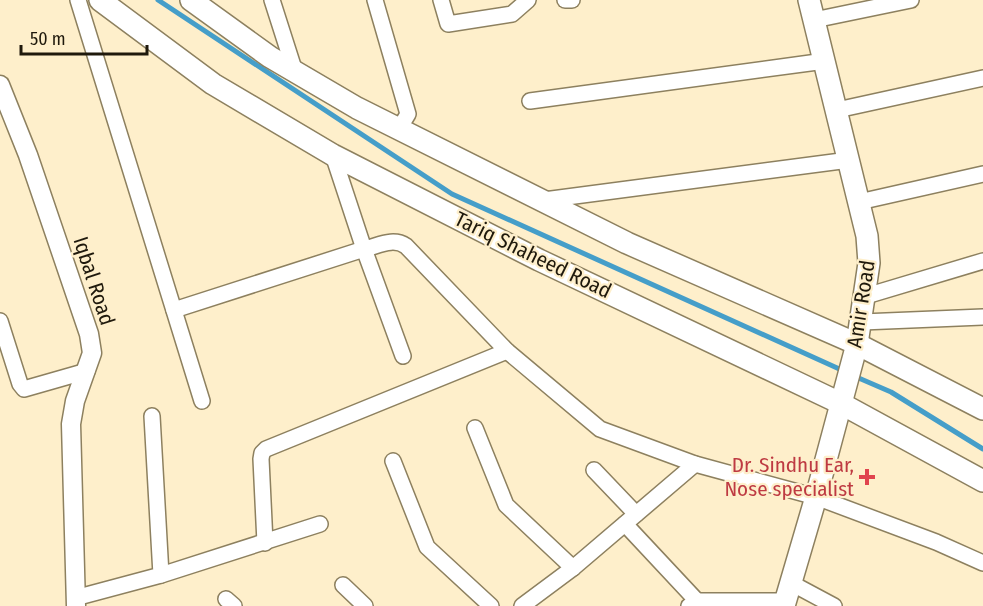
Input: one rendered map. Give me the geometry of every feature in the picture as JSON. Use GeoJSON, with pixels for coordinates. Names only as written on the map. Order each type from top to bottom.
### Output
{"type":"FeatureCollection","features":[{"type":"Feature","properties":{"kind":"main road","name":"Tariq Shaheed Road"},"geometry":{"type":"LineString","coordinates":[[100,0],[213,84],[333,155],[539,260],[841,399],[983,481]]}},
{"type":"Feature","properties":{"kind":"main road"},"geometry":{"type":"LineString","coordinates":[[191,0],[270,57],[357,108],[627,243],[983,409]]}},
{"type":"Feature","properties":{"kind":"main road","name":"Amir Road"},"geometry":{"type":"LineString","coordinates":[[787,597],[856,348],[866,296],[869,250],[812,10]]}},
{"type":"Feature","properties":{"kind":"street"},"geometry":{"type":"LineString","coordinates":[[78,0],[202,401]]}},
{"type":"Feature","properties":{"kind":"street"},"geometry":{"type":"LineString","coordinates":[[272,0],[295,72]]}},
{"type":"Feature","properties":{"kind":"street"},"geometry":{"type":"LineString","coordinates":[[375,0],[408,114],[399,129]]}},
{"type":"Feature","properties":{"kind":"street"},"geometry":{"type":"LineString","coordinates":[[441,0],[448,24],[512,14],[528,0]]}},
{"type":"Feature","properties":{"kind":"street"},"geometry":{"type":"LineString","coordinates":[[565,0],[572,0]]}},
{"type":"Feature","properties":{"kind":"street"},"geometry":{"type":"LineString","coordinates":[[812,10],[911,0]]}},
{"type":"Feature","properties":{"kind":"street"},"geometry":{"type":"LineString","coordinates":[[530,101],[825,61]]}},
{"type":"Feature","properties":{"kind":"street"},"geometry":{"type":"LineString","coordinates":[[837,110],[983,78]]}},
{"type":"Feature","properties":{"kind":"street","name":"Iqbal Road"},"geometry":{"type":"LineString","coordinates":[[0,85],[28,155],[90,334],[92,353],[75,401],[71,424],[75,602]]}},
{"type":"Feature","properties":{"kind":"street"},"geometry":{"type":"LineString","coordinates":[[333,155],[403,356]]}},
{"type":"Feature","properties":{"kind":"street"},"geometry":{"type":"LineString","coordinates":[[544,200],[849,160]]}},
{"type":"Feature","properties":{"kind":"street"},"geometry":{"type":"LineString","coordinates":[[859,202],[983,174]]}},
{"type":"Feature","properties":{"kind":"street"},"geometry":{"type":"LineString","coordinates":[[174,310],[364,249],[400,242],[507,351],[600,429],[695,464],[816,497],[936,542],[983,563]]}},
{"type":"Feature","properties":{"kind":"street"},"geometry":{"type":"LineString","coordinates":[[866,296],[983,261]]}},
{"type":"Feature","properties":{"kind":"street"},"geometry":{"type":"LineString","coordinates":[[862,322],[983,317]]}},
{"type":"Feature","properties":{"kind":"street"},"geometry":{"type":"LineString","coordinates":[[0,321],[20,384],[24,389],[87,371]]}},
{"type":"Feature","properties":{"kind":"street"},"geometry":{"type":"LineString","coordinates":[[265,543],[261,459],[266,449],[507,351]]}},
{"type":"Feature","properties":{"kind":"street"},"geometry":{"type":"LineString","coordinates":[[152,416],[161,575]]}},
{"type":"Feature","properties":{"kind":"street"},"geometry":{"type":"LineString","coordinates":[[475,428],[506,505],[573,567]]}},
{"type":"Feature","properties":{"kind":"street"},"geometry":{"type":"LineString","coordinates":[[393,461],[427,547],[483,603]]}},
{"type":"Feature","properties":{"kind":"street"},"geometry":{"type":"LineString","coordinates":[[522,606],[573,567],[695,464]]}},
{"type":"Feature","properties":{"kind":"street"},"geometry":{"type":"LineString","coordinates":[[594,470],[693,604],[787,597],[834,606]]}},
{"type":"Feature","properties":{"kind":"street"},"geometry":{"type":"LineString","coordinates":[[75,602],[320,524]]}},
{"type":"Feature","properties":{"kind":"street"},"geometry":{"type":"LineString","coordinates":[[343,585],[365,606]]}},
{"type":"Feature","properties":{"kind":"waterway"},"geometry":{"type":"LineString","coordinates":[[158,0],[452,194],[846,372]]}},
{"type":"Feature","properties":{"kind":"waterway"},"geometry":{"type":"LineString","coordinates":[[854,376],[891,392],[983,449]]}},
{"type":"Feature","properties":{"kind":"place","name":"Dr. Sindhu Ear, Nose specialist"},"geometry":{"type":"Point","coordinates":[867,477]}}]}
